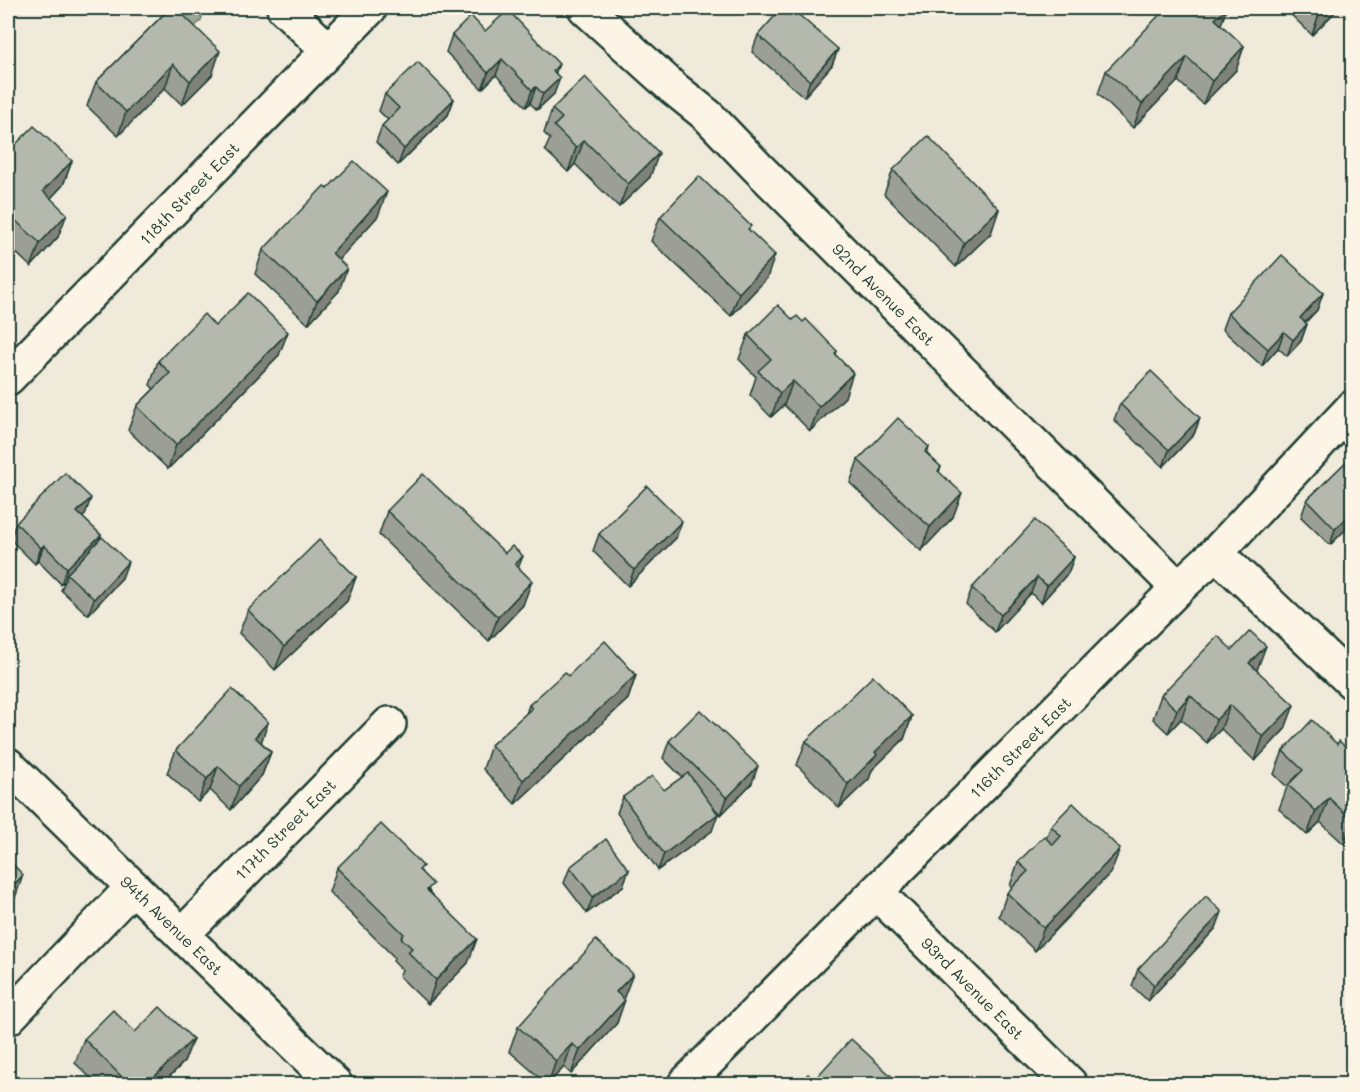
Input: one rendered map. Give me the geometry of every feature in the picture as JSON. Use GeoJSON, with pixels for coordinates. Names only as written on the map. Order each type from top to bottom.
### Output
{"type":"FeatureCollection","features":[{"type":"Feature","properties":{"kind":"street"},"geometry":{"type":"LineString","coordinates":[[284,8],[328,50]]}},
{"type":"Feature","properties":{"kind":"street","name":"118th Street East"},"geometry":{"type":"LineString","coordinates":[[10,372],[370,8]]}},
{"type":"Feature","properties":{"kind":"street","name":"92nd Avenue East"},"geometry":{"type":"LineString","coordinates":[[585,8],[672,87],[708,116],[1178,588]]}},
{"type":"Feature","properties":{"kind":"street","name":"116th Street East"},"geometry":{"type":"LineString","coordinates":[[685,1084],[1178,588],[1216,553],[1353,408]]}},
{"type":"Feature","properties":{"kind":"street"},"geometry":{"type":"LineString","coordinates":[[1216,553],[1353,682]]}},
{"type":"Feature","properties":{"kind":"street","name":"117th Street East"},"geometry":{"type":"LineString","coordinates":[[182,935],[389,724]]}},
{"type":"Feature","properties":{"kind":"street","name":"94th Avenue East"},"geometry":{"type":"LineString","coordinates":[[8,765],[335,1084]]}},
{"type":"Feature","properties":{"kind":"street"},"geometry":{"type":"LineString","coordinates":[[8,1018],[133,887]]}},
{"type":"Feature","properties":{"kind":"street","name":"93rd Avenue East"},"geometry":{"type":"LineString","coordinates":[[876,892],[1070,1084]]}},
{"type":"Feature","properties":{"kind":"shaded area"},"geometry":{"type":"Polygon","coordinates":[[[160,8],[196,8],[202,17],[201,21],[195,26],[166,18],[160,8]]]}},
{"type":"Feature","properties":{"kind":"building"},"geometry":{"type":"Polygon","coordinates":[[[170,8],[176,8],[220,51],[190,81],[173,64],[126,112],[96,82],[170,8]]]}},
{"type":"Feature","properties":{"kind":"building"},"geometry":{"type":"Polygon","coordinates":[[[782,8],[791,8],[838,49],[810,81],[758,35],[782,8]]]}},
{"type":"Feature","properties":{"kind":"building"},"geometry":{"type":"Polygon","coordinates":[[[1166,8],[1227,8],[1215,19],[1244,46],[1212,81],[1187,57],[1142,104],[1106,71],[1166,8]]]}},
{"type":"Feature","properties":{"kind":"building"},"geometry":{"type":"Polygon","coordinates":[[[508,10],[559,64],[553,71],[560,78],[543,94],[536,87],[532,90],[502,59],[488,73],[452,35],[471,16],[485,31],[508,10]]]}},
{"type":"Feature","properties":{"kind":"building"},"geometry":{"type":"Polygon","coordinates":[[[418,62],[454,99],[404,149],[382,126],[399,108],[385,94],[418,62]]]}},
{"type":"Feature","properties":{"kind":"building"},"geometry":{"type":"Polygon","coordinates":[[[585,77],[659,153],[628,184],[584,140],[576,148],[554,126],[562,118],[552,109],[585,77]]]}},
{"type":"Feature","properties":{"kind":"building"},"geometry":{"type":"Polygon","coordinates":[[[34,126],[72,161],[43,191],[67,214],[40,243],[15,220],[12,223],[8,219],[8,140],[14,146],[34,126]]]}},
{"type":"Feature","properties":{"kind":"building"},"geometry":{"type":"Polygon","coordinates":[[[928,136],[999,209],[964,243],[893,170],[928,136]]]}},
{"type":"Feature","properties":{"kind":"building"},"geometry":{"type":"Polygon","coordinates":[[[354,161],[387,192],[332,253],[347,268],[317,301],[263,250],[324,186],[327,189],[354,161]]]}},
{"type":"Feature","properties":{"kind":"building"},"geometry":{"type":"Polygon","coordinates":[[[699,176],[751,226],[748,229],[775,255],[739,293],[660,217],[699,176]]]}},
{"type":"Feature","properties":{"kind":"building"},"geometry":{"type":"Polygon","coordinates":[[[1282,255],[1323,293],[1300,318],[1307,324],[1293,340],[1284,332],[1268,349],[1228,313],[1282,255]]]}},
{"type":"Feature","properties":{"kind":"building"},"geometry":{"type":"Polygon","coordinates":[[[248,293],[288,332],[176,445],[137,406],[170,373],[158,361],[204,314],[215,326],[248,293]]]}},
{"type":"Feature","properties":{"kind":"building"},"geometry":{"type":"Polygon","coordinates":[[[778,305],[793,320],[797,316],[803,322],[806,319],[837,351],[835,354],[853,373],[819,407],[793,381],[780,393],[758,371],[771,359],[748,335],[778,305]]]}},
{"type":"Feature","properties":{"kind":"building"},"geometry":{"type":"Polygon","coordinates":[[[1151,371],[1200,418],[1169,450],[1120,404],[1151,371]]]}},
{"type":"Feature","properties":{"kind":"building"},"geometry":{"type":"Polygon","coordinates":[[[898,418],[929,447],[925,452],[941,467],[938,471],[962,493],[930,527],[858,460],[898,418]]]}},
{"type":"Feature","properties":{"kind":"building"},"geometry":{"type":"Polygon","coordinates":[[[1353,455],[1353,512],[1335,529],[1307,500],[1353,455]]]}},
{"type":"Feature","properties":{"kind":"building"},"geometry":{"type":"Polygon","coordinates":[[[65,473],[91,498],[77,512],[101,535],[67,568],[44,545],[41,548],[16,523],[65,473]]]}},
{"type":"Feature","properties":{"kind":"building"},"geometry":{"type":"Polygon","coordinates":[[[423,474],[505,553],[512,546],[523,556],[515,564],[532,581],[498,617],[387,511],[423,474]]]}},
{"type":"Feature","properties":{"kind":"building"},"geometry":{"type":"Polygon","coordinates":[[[647,486],[682,521],[634,570],[599,534],[647,486]]]}},
{"type":"Feature","properties":{"kind":"building"},"geometry":{"type":"Polygon","coordinates":[[[1035,520],[1074,557],[1047,586],[1037,577],[1001,615],[972,588],[1035,520]]]}},
{"type":"Feature","properties":{"kind":"building"},"geometry":{"type":"Polygon","coordinates":[[[102,537],[128,562],[94,599],[67,574],[102,537]]]}},
{"type":"Feature","properties":{"kind":"building"},"geometry":{"type":"Polygon","coordinates":[[[319,540],[356,577],[284,647],[248,610],[319,540]]]}},
{"type":"Feature","properties":{"kind":"building"},"geometry":{"type":"Polygon","coordinates":[[[1250,631],[1266,646],[1249,663],[1294,705],[1263,737],[1230,705],[1216,720],[1190,695],[1177,710],[1161,695],[1218,636],[1232,650],[1250,631]]]}},
{"type":"Feature","properties":{"kind":"building"},"geometry":{"type":"Polygon","coordinates":[[[605,641],[636,675],[523,780],[491,745],[532,708],[529,705],[565,672],[568,676],[605,641]]]}},
{"type":"Feature","properties":{"kind":"building"},"geometry":{"type":"Polygon","coordinates":[[[873,676],[912,716],[875,752],[877,755],[848,784],[806,741],[873,676]]]}},
{"type":"Feature","properties":{"kind":"building"},"geometry":{"type":"Polygon","coordinates":[[[232,689],[268,722],[255,737],[271,752],[239,786],[218,766],[207,779],[176,750],[232,689]]]}},
{"type":"Feature","properties":{"kind":"building"},"geometry":{"type":"Polygon","coordinates":[[[700,710],[758,766],[727,798],[669,741],[700,710]]]}},
{"type":"Feature","properties":{"kind":"building"},"geometry":{"type":"Polygon","coordinates":[[[1312,720],[1337,744],[1339,741],[1353,754],[1352,820],[1329,798],[1316,811],[1288,785],[1303,770],[1283,751],[1312,720]]]}},
{"type":"Feature","properties":{"kind":"building"},"geometry":{"type":"Polygon","coordinates":[[[688,773],[718,814],[664,854],[623,797],[652,776],[664,790],[688,773]]]}},
{"type":"Feature","properties":{"kind":"building"},"geometry":{"type":"Polygon","coordinates":[[[1073,803],[1120,849],[1044,928],[1007,893],[1028,871],[1018,862],[1044,836],[1053,845],[1061,836],[1051,826],[1073,803]]]}},
{"type":"Feature","properties":{"kind":"building"},"geometry":{"type":"Polygon","coordinates":[[[381,824],[423,866],[419,870],[433,884],[427,890],[477,939],[436,980],[408,952],[412,948],[401,938],[404,934],[337,868],[381,824]]]}},
{"type":"Feature","properties":{"kind":"building"},"geometry":{"type":"Polygon","coordinates":[[[606,839],[629,870],[593,897],[570,867],[606,839]]]}},
{"type":"Feature","properties":{"kind":"building"},"geometry":{"type":"Polygon","coordinates":[[[8,859],[23,875],[8,891],[8,859]]]}},
{"type":"Feature","properties":{"kind":"building"},"geometry":{"type":"Polygon","coordinates":[[[1206,896],[1222,912],[1154,985],[1138,969],[1206,896]]]}},
{"type":"Feature","properties":{"kind":"building"},"geometry":{"type":"Polygon","coordinates":[[[596,940],[633,974],[616,992],[625,1000],[580,1050],[572,1044],[556,1061],[518,1027],[596,940]]]}},
{"type":"Feature","properties":{"kind":"building"},"geometry":{"type":"Polygon","coordinates":[[[160,1007],[193,1039],[147,1084],[129,1084],[84,1039],[113,1010],[135,1032],[160,1007]]]}},
{"type":"Feature","properties":{"kind":"building"},"geometry":{"type":"Polygon","coordinates":[[[851,1039],[900,1084],[798,1084],[808,1074],[814,1080],[851,1039]]]}}]}
